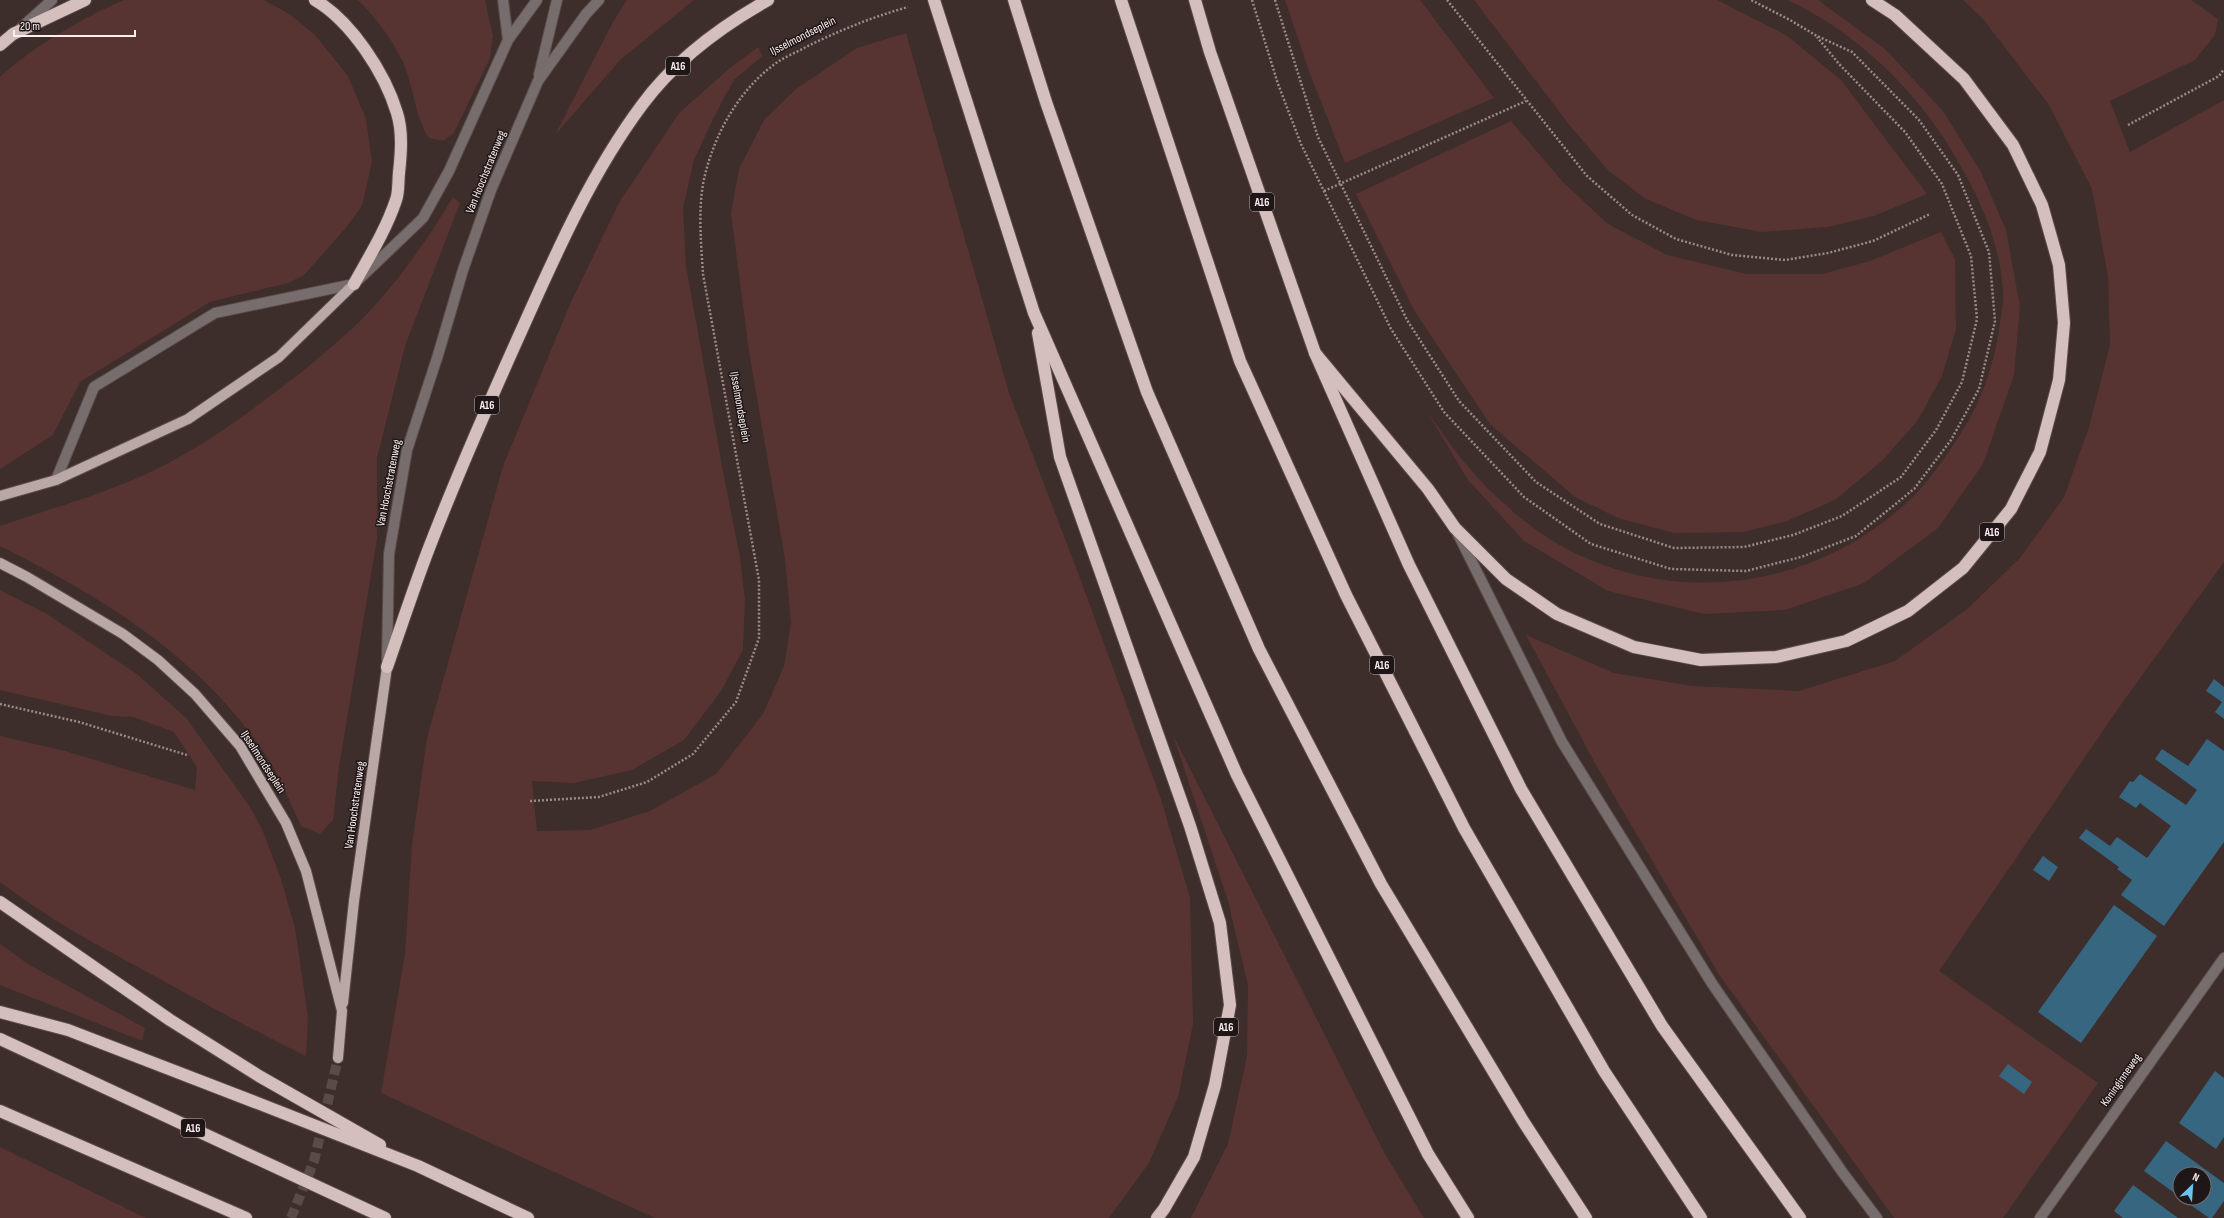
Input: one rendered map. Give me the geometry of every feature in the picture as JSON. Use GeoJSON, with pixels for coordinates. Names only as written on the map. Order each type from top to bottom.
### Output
{"type":"FeatureCollection","features":[{"type":"Feature","properties":{"kind":"highway"},"geometry":{"type":"LineString","coordinates":[[0,45],[13,34],[85,0]]}},
{"type":"Feature","properties":{"kind":"highway"},"geometry":{"type":"LineString","coordinates":[[314,0],[324,5],[358,39],[380,73],[397,113],[401,148],[397,199],[375,248],[354,284]]}},
{"type":"Feature","properties":{"kind":"highway","name":"A16"},"geometry":{"type":"LineString","coordinates":[[387,667],[429,548],[481,420],[558,248],[610,154],[643,104],[693,49],[739,16],[768,0]]}},
{"type":"Feature","properties":{"kind":"highway","name":"A16"},"geometry":{"type":"LineString","coordinates":[[934,0],[1034,313],[1237,775],[1428,1154],[1468,1218]]}},
{"type":"Feature","properties":{"kind":"highway"},"geometry":{"type":"LineString","coordinates":[[1014,0],[1046,102],[1147,392],[1259,649],[1381,884],[1523,1121],[1586,1218]]}},
{"type":"Feature","properties":{"kind":"highway","name":"A16"},"geometry":{"type":"LineString","coordinates":[[1121,0],[1240,361],[1346,594],[1464,828],[1604,1071],[1701,1218]]}},
{"type":"Feature","properties":{"kind":"highway","name":"A16"},"geometry":{"type":"LineString","coordinates":[[1195,0],[1210,52],[1315,353],[1408,565],[1521,788],[1662,1026],[1800,1218]]}},
{"type":"Feature","properties":{"kind":"highway","name":"A16"},"geometry":{"type":"LineString","coordinates":[[1315,353],[1428,489],[1455,528],[1506,579],[1557,614],[1634,647],[1701,660],[1776,657],[1846,641],[1901,614],[1963,568],[2011,509],[2040,452],[2059,380],[2064,323],[2059,264],[2042,205],[2013,145],[1964,79],[1896,15],[1872,0]]}},
{"type":"Feature","properties":{"kind":"highway","name":"A16"},"geometry":{"type":"LineString","coordinates":[[1034,313],[1060,457],[1190,826],[1220,923],[1230,1006],[1215,1085],[1194,1157],[1164,1209],[1157,1218]]}},
{"type":"Feature","properties":{"kind":"highway"},"geometry":{"type":"LineString","coordinates":[[0,902],[170,1020],[259,1076],[418,1166]]}},
{"type":"Feature","properties":{"kind":"highway"},"geometry":{"type":"LineString","coordinates":[[0,1012],[68,1030],[418,1166],[528,1218]]}},
{"type":"Feature","properties":{"kind":"highway","name":"A16"},"geometry":{"type":"LineString","coordinates":[[0,1038],[385,1218]]}},
{"type":"Feature","properties":{"kind":"highway"},"geometry":{"type":"LineString","coordinates":[[0,1111],[246,1218]]}},
{"type":"Feature","properties":{"kind":"main road"},"geometry":{"type":"LineString","coordinates":[[0,496],[56,480],[188,419],[279,357],[354,284]]}},
{"type":"Feature","properties":{"kind":"main road","name":"IJsselmondseplein"},"geometry":{"type":"LineString","coordinates":[[0,563],[27,576],[123,634],[158,660],[196,694],[240,746],[286,823],[306,871],[342,1011],[338,1058]]}},
{"type":"Feature","properties":{"kind":"main road","name":"Van Hoochstratenweg"},"geometry":{"type":"LineString","coordinates":[[342,1011],[354,901],[387,667]]}},
{"type":"Feature","properties":{"kind":"street"},"geometry":{"type":"LineString","coordinates":[[13,34],[52,0]]}},
{"type":"Feature","properties":{"kind":"street"},"geometry":{"type":"LineString","coordinates":[[503,0],[508,40]]}},
{"type":"Feature","properties":{"kind":"street"},"geometry":{"type":"LineString","coordinates":[[56,480],[94,387],[215,313],[354,284],[423,218],[449,171],[508,40],[536,0]]}},
{"type":"Feature","properties":{"kind":"street"},"geometry":{"type":"LineString","coordinates":[[538,81],[557,0]]}},
{"type":"Feature","properties":{"kind":"street","name":"Van Hoochstratenweg"},"geometry":{"type":"LineString","coordinates":[[387,667],[389,554],[407,450],[438,355],[463,270],[488,198],[538,81],[586,14],[599,0]]}},
{"type":"Feature","properties":{"kind":"street"},"geometry":{"type":"LineString","coordinates":[[1455,528],[1562,742],[1713,985],[1843,1173],[1877,1218]]}},
{"type":"Feature","properties":{"kind":"street","name":"Koninginneweg"},"geometry":{"type":"LineString","coordinates":[[2040,1218],[2224,958]]}},
{"type":"Feature","properties":{"kind":"path"},"geometry":{"type":"LineString","coordinates":[[1252,0],[1278,84],[1301,144],[1391,329],[1444,412],[1524,497],[1592,544],[1671,569],[1746,571],[1801,556],[1856,536],[1914,489],[1951,440],[1979,389],[1995,321],[1989,252],[1958,175],[1919,120],[1852,52],[1817,36],[1751,0]]}},
{"type":"Feature","properties":{"kind":"path"},"geometry":{"type":"LineString","coordinates":[[1275,0],[1318,137],[1407,320],[1459,401],[1536,482],[1600,524],[1674,548],[1744,547],[1793,535],[1842,516],[1901,477],[1936,430],[1962,382],[1976,319],[1971,256],[1942,184],[1905,132],[1840,64],[1817,36]]}},
{"type":"Feature","properties":{"kind":"path"},"geometry":{"type":"LineString","coordinates":[[1448,0],[1526,101],[1587,176],[1632,215],[1676,239],[1732,255],[1785,260],[1828,253],[1872,241],[1930,214]]}},
{"type":"Feature","properties":{"kind":"path","name":"IJsselmondseplein"},"geometry":{"type":"LineString","coordinates":[[530,801],[599,797],[647,782],[693,754],[736,702],[759,638],[758,580],[703,274],[700,223],[706,171],[724,124],[748,89],[778,61],[827,36],[910,6]]}},
{"type":"Feature","properties":{"kind":"path"},"geometry":{"type":"LineString","coordinates":[[2128,126],[2219,76],[2224,69]]}},
{"type":"Feature","properties":{"kind":"path"},"geometry":{"type":"LineString","coordinates":[[1324,191],[1526,101]]}},
{"type":"Feature","properties":{"kind":"path"},"geometry":{"type":"LineString","coordinates":[[0,704],[79,722],[187,755]]}},
{"type":"Feature","properties":{"kind":"shaded area"},"geometry":{"type":"Polygon","coordinates":[[[124,0],[264,0],[291,15],[315,35],[348,76],[366,119],[372,162],[362,206],[345,229],[304,275],[288,283],[210,302],[80,382],[53,435],[0,469],[0,77],[27,55],[59,34],[92,15],[124,0]]]}},
{"type":"Feature","properties":{"kind":"shaded area"},"geometry":{"type":"Polygon","coordinates":[[[358,0],[485,0],[493,36],[490,58],[454,133],[443,141],[429,138],[420,120],[410,81],[399,54],[377,21],[358,0]]]}},
{"type":"Feature","properties":{"kind":"shaded area"},"geometry":{"type":"Polygon","coordinates":[[[627,0],[694,0],[620,60],[555,135],[613,22],[627,0]]]}},
{"type":"Feature","properties":{"kind":"shaded area"},"geometry":{"type":"Polygon","coordinates":[[[1285,0],[1420,0],[1494,98],[1345,163],[1309,71],[1285,0]]]}},
{"type":"Feature","properties":{"kind":"shaded area"},"geometry":{"type":"Polygon","coordinates":[[[1474,0],[1717,0],[1786,35],[1841,80],[1927,194],[1874,216],[1828,227],[1762,232],[1696,220],[1644,198],[1608,170],[1571,127],[1474,0]]]}},
{"type":"Feature","properties":{"kind":"shaded area"},"geometry":{"type":"Polygon","coordinates":[[[1787,0],[1818,0],[1885,49],[1943,111],[1981,172],[2006,230],[2020,306],[2014,375],[1983,464],[1938,528],[1864,583],[1785,610],[1704,614],[1608,591],[1524,541],[1468,480],[1427,412],[1458,455],[1482,482],[1507,506],[1535,529],[1581,556],[1622,571],[1665,580],[1707,583],[1749,579],[1790,570],[1830,554],[1867,534],[1902,507],[1927,481],[1961,433],[1981,394],[1991,366],[1998,338],[2003,304],[2001,272],[1997,252],[1976,194],[1945,140],[1914,98],[1876,59],[1855,42],[1833,26],[1787,0]]]}},
{"type":"Feature","properties":{"kind":"shaded area"},"geometry":{"type":"Polygon","coordinates":[[[1963,0],[2191,0],[2218,19],[2215,35],[2195,60],[2110,101],[2130,152],[2224,100],[2224,562],[2122,703],[1939,971],[2098,1083],[2003,1218],[1894,1218],[1718,973],[1596,765],[1526,635],[1614,673],[1692,686],[1799,691],[1895,661],[1966,610],[2020,558],[2064,497],[2089,427],[2110,345],[2108,277],[2092,189],[2049,105],[1983,19],[1963,0]]]}},
{"type":"Feature","properties":{"kind":"shaded area"},"geometry":{"type":"Polygon","coordinates":[[[906,33],[1009,393],[1077,570],[1161,799],[1190,898],[1193,1024],[1178,1097],[1149,1163],[1109,1218],[655,1218],[381,1093],[405,954],[412,845],[427,738],[503,466],[570,304],[620,201],[679,113],[731,67],[758,47],[762,56],[734,80],[717,111],[694,160],[683,208],[686,266],[740,557],[745,600],[743,650],[721,691],[684,740],[632,770],[574,783],[532,781],[537,831],[590,830],[650,811],[716,774],[763,714],[784,666],[791,623],[785,559],[749,352],[731,213],[739,169],[764,120],[796,89],[857,48],[906,33]]]}},
{"type":"Feature","properties":{"kind":"shaded area"},"geometry":{"type":"Polygon","coordinates":[[[1511,121],[1562,181],[1608,224],[1667,255],[1747,274],[1822,274],[1870,261],[1941,232],[1955,259],[1956,329],[1942,376],[1918,420],[1883,460],[1835,500],[1787,521],[1743,532],[1674,533],[1618,518],[1575,497],[1490,424],[1415,312],[1356,194],[1511,121]]]}},
{"type":"Feature","properties":{"kind":"shaded area"},"geometry":{"type":"Polygon","coordinates":[[[453,197],[460,203],[405,346],[377,458],[377,539],[339,767],[333,820],[320,834],[301,826],[266,755],[240,720],[211,688],[147,633],[112,609],[39,566],[0,546],[0,526],[93,495],[148,473],[203,443],[254,408],[322,355],[361,320],[387,292],[411,261],[453,197]]]}},
{"type":"Feature","properties":{"kind":"shaded area"},"geometry":{"type":"Polygon","coordinates":[[[0,590],[47,614],[137,674],[187,719],[250,807],[262,829],[281,879],[295,928],[308,1017],[306,1056],[226,1015],[90,941],[53,919],[0,882],[0,736],[65,751],[195,790],[197,767],[174,732],[133,717],[112,716],[0,690],[0,590]]]}},
{"type":"Feature","properties":{"kind":"shaded area"},"geometry":{"type":"Polygon","coordinates":[[[1173,735],[1385,1154],[1424,1218],[1191,1218],[1228,1144],[1247,1056],[1248,985],[1228,901],[1173,735]]]}},
{"type":"Feature","properties":{"kind":"shaded area"},"geometry":{"type":"Polygon","coordinates":[[[0,944],[28,964],[145,1028],[142,1041],[0,985],[0,944]]]}},
{"type":"Feature","properties":{"kind":"shaded area"},"geometry":{"type":"Polygon","coordinates":[[[0,1147],[146,1218],[0,1218],[0,1147]]]}},
{"type":"Feature","properties":{"kind":"building"},"geometry":{"type":"Polygon","coordinates":[[[2214,679],[2224,687],[2224,719],[2215,712],[2222,702],[2206,691],[2214,679]]]}},
{"type":"Feature","properties":{"kind":"building"},"geometry":{"type":"Polygon","coordinates":[[[2207,739],[2224,751],[2224,842],[2164,926],[2121,895],[2132,880],[2117,869],[2119,867],[2079,838],[2086,829],[2110,846],[2117,837],[2147,858],[2171,826],[2140,803],[2136,808],[2119,797],[2130,781],[2133,782],[2140,774],[2186,805],[2197,790],[2155,759],[2162,749],[2188,766],[2207,739]]]}},
{"type":"Feature","properties":{"kind":"building"},"geometry":{"type":"Polygon","coordinates":[[[2043,856],[2058,867],[2049,881],[2033,870],[2043,856]]]}},
{"type":"Feature","properties":{"kind":"building"},"geometry":{"type":"Polygon","coordinates":[[[2114,905],[2157,936],[2081,1043],[2038,1012],[2114,905]]]}},
{"type":"Feature","properties":{"kind":"building"},"geometry":{"type":"Polygon","coordinates":[[[2008,1064],[2032,1082],[2024,1094],[1999,1076],[2008,1064]]]}},
{"type":"Feature","properties":{"kind":"building"},"geometry":{"type":"Polygon","coordinates":[[[2215,1071],[2224,1078],[2224,1137],[2216,1149],[2179,1123],[2215,1071]]]}},
{"type":"Feature","properties":{"kind":"building"},"geometry":{"type":"Polygon","coordinates":[[[2166,1141],[2201,1166],[2172,1166],[2172,1191],[2144,1171],[2166,1141]]]}},
{"type":"Feature","properties":{"kind":"building"},"geometry":{"type":"Polygon","coordinates":[[[2212,1174],[2224,1183],[2224,1201],[2212,1218],[2209,1218],[2192,1206],[2212,1206],[2212,1174]]]}},
{"type":"Feature","properties":{"kind":"building"},"geometry":{"type":"Polygon","coordinates":[[[2133,1185],[2178,1218],[2123,1218],[2114,1211],[2133,1185]]]}},
{"type":"Feature","properties":{"kind":"tunnel"},"geometry":{"type":"LineString","coordinates":[[291,1218],[314,1161],[338,1058]]}}]}
